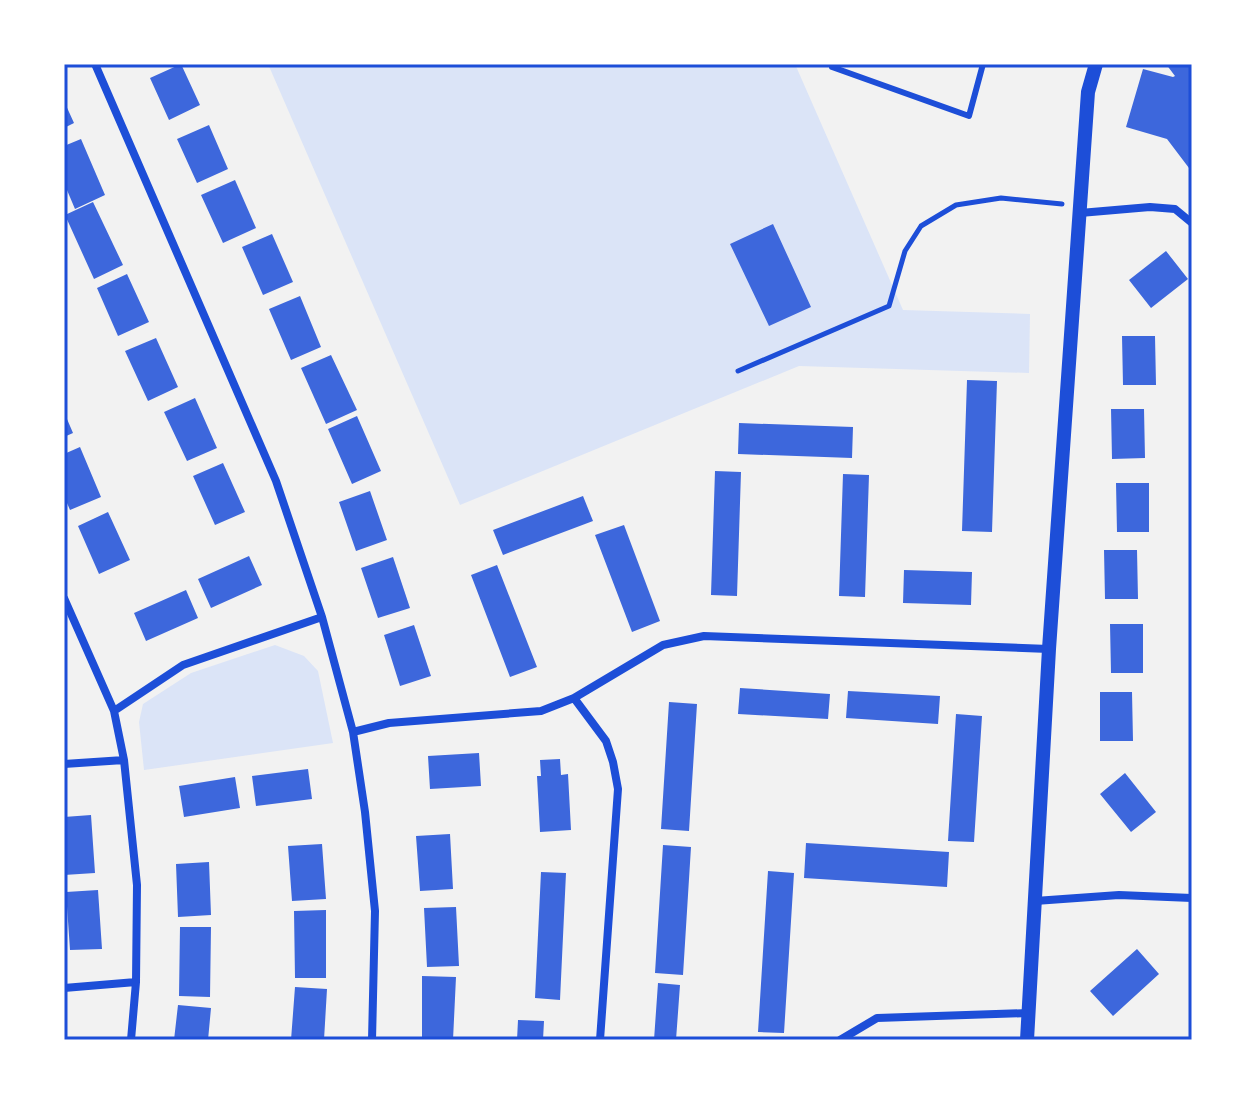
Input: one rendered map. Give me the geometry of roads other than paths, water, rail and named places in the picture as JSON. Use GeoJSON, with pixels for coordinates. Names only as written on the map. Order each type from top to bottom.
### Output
{"type":"FeatureCollection","features":[{"type":"Feature","properties":{"kind":"street"},"geometry":{"type":"LineString","coordinates":[[95,64],[276,481],[322,617],[353,732],[365,812],[375,911],[372,1040]]}},
{"type":"Feature","properties":{"kind":"street"},"geometry":{"type":"LineString","coordinates":[[1027,1040],[1049,649],[1088,92],[1096,64]]}},
{"type":"Feature","properties":{"kind":"street"},"geometry":{"type":"LineString","coordinates":[[1080,209],[1175,209],[1192,223]]}},
{"type":"Feature","properties":{"kind":"street"},"geometry":{"type":"LineString","coordinates":[[64,598],[114,711],[124,760],[137,885],[136,982],[131,1040]]}},
{"type":"Feature","properties":{"kind":"street"},"geometry":{"type":"LineString","coordinates":[[114,711],[183,665],[322,617]]}},
{"type":"Feature","properties":{"kind":"street"},"geometry":{"type":"LineString","coordinates":[[353,732],[389,723],[541,711],[574,698],[663,645],[704,636],[1049,649]]}},
{"type":"Feature","properties":{"kind":"street"},"geometry":{"type":"LineString","coordinates":[[574,698],[606,741],[618,789],[600,1040]]}},
{"type":"Feature","properties":{"kind":"street"},"geometry":{"type":"LineString","coordinates":[[64,764],[124,760]]}},
{"type":"Feature","properties":{"kind":"street"},"geometry":{"type":"LineString","coordinates":[[1035,901],[1119,895],[1192,898]]}},
{"type":"Feature","properties":{"kind":"street"},"geometry":{"type":"LineString","coordinates":[[64,988],[136,982]]}},
{"type":"Feature","properties":{"kind":"street"},"geometry":{"type":"LineString","coordinates":[[840,1040],[877,1018],[1028,1013]]}},
{"type":"Feature","properties":{"kind":"lane"},"geometry":{"type":"LineString","coordinates":[[833,64],[832,67],[969,116],[983,64]]}}]}
